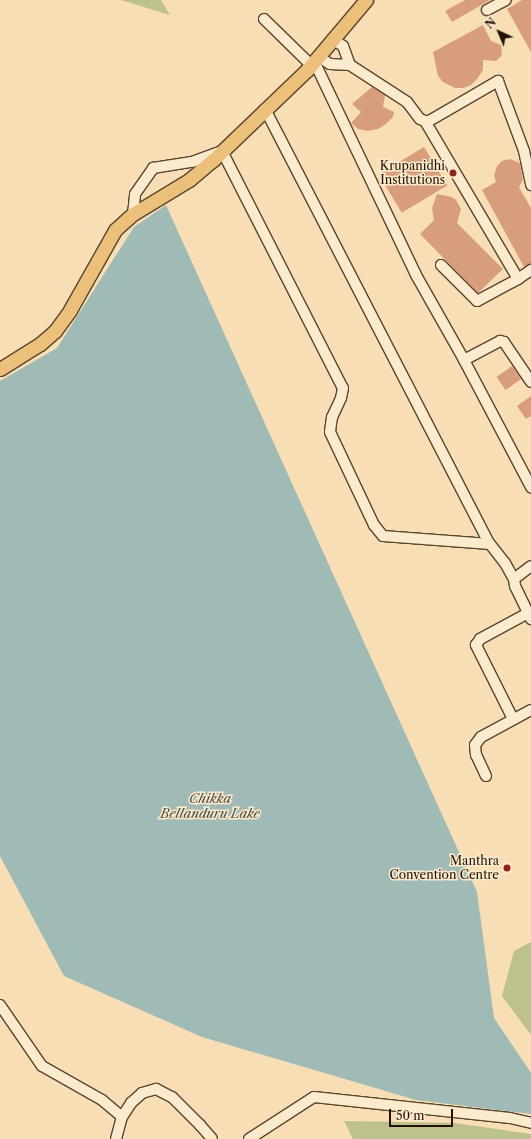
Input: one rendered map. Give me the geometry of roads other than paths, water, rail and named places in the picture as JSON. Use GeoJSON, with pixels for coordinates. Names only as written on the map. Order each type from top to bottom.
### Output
{"type":"FeatureCollection","features":[{"type":"Feature","properties":{"kind":"main road"},"geometry":{"type":"LineString","coordinates":[[0,369],[40,344],[55,331],[70,310],[115,230],[133,214],[189,180],[222,151],[314,61],[366,0]]}},
{"type":"Feature","properties":{"kind":"street"},"geometry":{"type":"LineString","coordinates":[[487,10],[506,0]]}},
{"type":"Feature","properties":{"kind":"street"},"geometry":{"type":"LineString","coordinates":[[264,19],[314,61],[416,275],[464,360],[531,487]]}},
{"type":"Feature","properties":{"kind":"street"},"geometry":{"type":"LineString","coordinates":[[332,39],[343,46],[350,65]]}},
{"type":"Feature","properties":{"kind":"street"},"geometry":{"type":"LineString","coordinates":[[314,61],[330,64],[350,65],[407,102],[420,119],[425,121],[518,278]]}},
{"type":"Feature","properties":{"kind":"street"},"geometry":{"type":"LineString","coordinates":[[425,121],[429,121],[498,81],[524,151],[531,185]]}},
{"type":"Feature","properties":{"kind":"street"},"geometry":{"type":"LineString","coordinates":[[265,110],[490,544],[505,563],[514,579],[515,586],[529,616],[480,639],[476,645],[513,719]]}},
{"type":"Feature","properties":{"kind":"street"},"geometry":{"type":"LineString","coordinates":[[133,214],[135,194],[153,168],[192,162],[222,151],[343,388],[341,398],[332,416],[330,432],[374,525],[383,536],[490,544]]}},
{"type":"Feature","properties":{"kind":"street"},"geometry":{"type":"LineString","coordinates":[[441,265],[477,301],[531,270]]}},
{"type":"Feature","properties":{"kind":"street"},"geometry":{"type":"LineString","coordinates":[[464,360],[500,341],[504,342],[531,382]]}},
{"type":"Feature","properties":{"kind":"street"},"geometry":{"type":"LineString","coordinates":[[514,579],[531,566]]}},
{"type":"Feature","properties":{"kind":"street"},"geometry":{"type":"LineString","coordinates":[[486,776],[476,755],[475,745],[481,737],[531,710]]}},
{"type":"Feature","properties":{"kind":"street"},"geometry":{"type":"LineString","coordinates":[[0,1005],[42,1066],[102,1100],[122,1117]]}},
{"type":"Feature","properties":{"kind":"street"},"geometry":{"type":"LineString","coordinates":[[116,1139],[122,1117],[132,1103],[142,1093],[156,1089],[172,1097],[212,1139]]}},
{"type":"Feature","properties":{"kind":"street"},"geometry":{"type":"LineString","coordinates":[[249,1139],[314,1097],[510,1118],[531,1123]]}},
{"type":"Feature","properties":{"kind":"water","name":"Chikka Bellanduru Lake"},"geometry":{"type":"Polygon","coordinates":[[[166,205],[477,892],[494,1018],[531,1073],[531,1114],[416,1100],[202,1037],[64,976],[0,856],[0,381],[57,348],[134,227],[166,205]]]}},
{"type":"Feature","properties":{"kind":"place","name":"Krupanidhi Institutions"},"geometry":{"type":"Point","coordinates":[453,173]}},
{"type":"Feature","properties":{"kind":"place","name":"Manthra Convention Centre"},"geometry":{"type":"Point","coordinates":[507,868]}}]}
